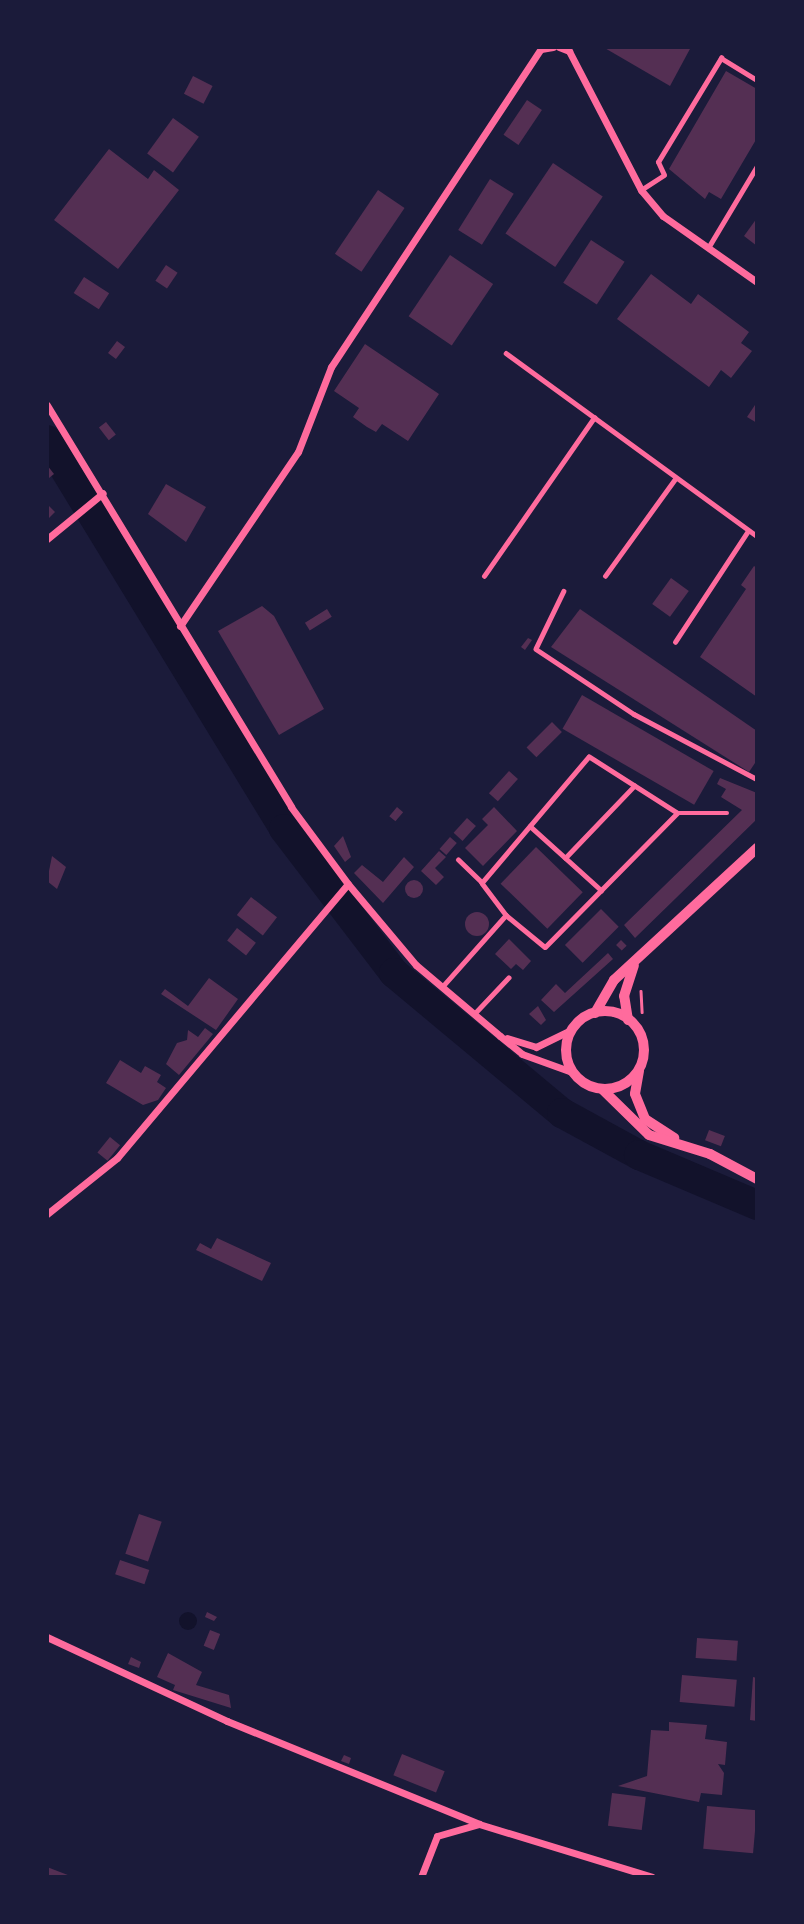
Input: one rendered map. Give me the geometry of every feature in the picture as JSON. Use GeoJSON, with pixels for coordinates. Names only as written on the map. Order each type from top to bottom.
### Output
{"type":"FeatureCollection","features":[{"type":"Feature","properties":{"kind":"street"},"geometry":{"type":"LineString","coordinates":[[180,626],[298,452],[331,366],[541,49],[553,47]]}},
{"type":"Feature","properties":{"kind":"street"},"geometry":{"type":"LineString","coordinates":[[559,47],[571,49],[641,190],[708,248],[757,282]]}},
{"type":"Feature","properties":{"kind":"street"},"geometry":{"type":"LineString","coordinates":[[47,405],[291,807],[345,888],[442,987],[522,1054],[572,1072],[600,1089],[649,1135],[682,1144],[757,1179]]}},
{"type":"Feature","properties":{"kind":"street"},"geometry":{"type":"LineString","coordinates":[[47,539],[102,494]]}},
{"type":"Feature","properties":{"kind":"street"},"geometry":{"type":"LineString","coordinates":[[500,1036],[536,1047],[571,1030],[595,1013],[605,989],[757,848]]}},
{"type":"Feature","properties":{"kind":"street"},"geometry":{"type":"LineString","coordinates":[[47,1214],[117,1158],[345,888]]}},
{"type":"Feature","properties":{"kind":"street"},"geometry":{"type":"LineString","coordinates":[[628,1020],[625,983],[645,953]]}},
{"type":"Feature","properties":{"kind":"street"},"geometry":{"type":"LineString","coordinates":[[595,1013],[628,1020],[640,1033],[635,1094],[645,1118],[682,1144]]}},
{"type":"Feature","properties":{"kind":"street"},"geometry":{"type":"LineString","coordinates":[[571,1030],[565,1053],[572,1072]]}},
{"type":"Feature","properties":{"kind":"street"},"geometry":{"type":"LineString","coordinates":[[600,1089],[621,1086],[639,1069]]}},
{"type":"Feature","properties":{"kind":"street"},"geometry":{"type":"LineString","coordinates":[[47,1637],[227,1721],[479,1825],[652,1877]]}},
{"type":"Feature","properties":{"kind":"street"},"geometry":{"type":"LineString","coordinates":[[421,1877],[437,1836],[479,1825]]}},
{"type":"Feature","properties":{"kind":"lane"},"geometry":{"type":"LineString","coordinates":[[641,190],[664,176],[657,162],[721,58],[757,80]]}},
{"type":"Feature","properties":{"kind":"lane"},"geometry":{"type":"LineString","coordinates":[[708,248],[757,166]]}},
{"type":"Feature","properties":{"kind":"lane"},"geometry":{"type":"LineString","coordinates":[[506,352],[675,479],[757,536]]}},
{"type":"Feature","properties":{"kind":"lane"},"geometry":{"type":"LineString","coordinates":[[484,576],[594,418]]}},
{"type":"Feature","properties":{"kind":"lane"},"geometry":{"type":"LineString","coordinates":[[605,576],[675,479]]}},
{"type":"Feature","properties":{"kind":"lane"},"geometry":{"type":"LineString","coordinates":[[675,642],[748,531]]}},
{"type":"Feature","properties":{"kind":"lane"},"geometry":{"type":"LineString","coordinates":[[564,591],[536,649],[634,714],[757,779]]}},
{"type":"Feature","properties":{"kind":"lane"},"geometry":{"type":"LineString","coordinates":[[482,883],[589,758],[677,813],[727,813]]}},
{"type":"Feature","properties":{"kind":"lane"},"geometry":{"type":"LineString","coordinates":[[565,858],[634,786]]}},
{"type":"Feature","properties":{"kind":"lane"},"geometry":{"type":"LineString","coordinates":[[458,860],[482,883],[506,915],[545,947],[677,813]]}},
{"type":"Feature","properties":{"kind":"lane"},"geometry":{"type":"LineString","coordinates":[[530,826],[601,890]]}},
{"type":"Feature","properties":{"kind":"lane"},"geometry":{"type":"LineString","coordinates":[[442,987],[506,915]]}},
{"type":"Feature","properties":{"kind":"lane"},"geometry":{"type":"LineString","coordinates":[[474,1014],[508,978]]}},
{"type":"Feature","properties":{"kind":"path"},"geometry":{"type":"LineString","coordinates":[[640,979],[640,1033]]}},
{"type":"Feature","properties":{"kind":"shaded area"},"geometry":{"type":"Polygon","coordinates":[[[188,1612],[194,1615],[197,1621],[194,1627],[188,1630],[182,1627],[179,1621],[182,1615],[188,1612]]]}},
{"type":"Feature","properties":{"kind":"building"},"geometry":{"type":"Polygon","coordinates":[[[603,47],[691,47],[670,86],[603,47]]]}},
{"type":"Feature","properties":{"kind":"building"},"geometry":{"type":"Polygon","coordinates":[[[726,71],[757,89],[757,138],[721,199],[709,192],[705,199],[669,169],[726,71]]]}},
{"type":"Feature","properties":{"kind":"building"},"geometry":{"type":"Polygon","coordinates":[[[193,76],[213,86],[204,104],[184,94],[193,76]]]}},
{"type":"Feature","properties":{"kind":"building"},"geometry":{"type":"Polygon","coordinates":[[[527,100],[542,110],[518,145],[504,135],[527,100]]]}},
{"type":"Feature","properties":{"kind":"building"},"geometry":{"type":"Polygon","coordinates":[[[173,118],[199,137],[173,172],[147,154],[173,118]]]}},
{"type":"Feature","properties":{"kind":"building"},"geometry":{"type":"Polygon","coordinates":[[[109,149],[148,179],[154,170],[179,190],[118,269],[54,220],[109,149]]]}},
{"type":"Feature","properties":{"kind":"building"},"geometry":{"type":"Polygon","coordinates":[[[553,163],[603,197],[555,267],[505,233],[553,163]]]}},
{"type":"Feature","properties":{"kind":"building"},"geometry":{"type":"Polygon","coordinates":[[[490,179],[514,194],[482,245],[458,230],[490,179]]]}},
{"type":"Feature","properties":{"kind":"building"},"geometry":{"type":"Polygon","coordinates":[[[378,190],[405,208],[361,272],[335,254],[378,190]]]}},
{"type":"Feature","properties":{"kind":"building"},"geometry":{"type":"Polygon","coordinates":[[[757,218],[757,246],[744,236],[757,218]]]}},
{"type":"Feature","properties":{"kind":"building"},"geometry":{"type":"Polygon","coordinates":[[[591,240],[625,262],[597,305],[563,283],[591,240]]]}},
{"type":"Feature","properties":{"kind":"building"},"geometry":{"type":"Polygon","coordinates":[[[450,255],[493,284],[452,345],[409,316],[450,255]]]}},
{"type":"Feature","properties":{"kind":"building"},"geometry":{"type":"Polygon","coordinates":[[[166,265],[178,273],[167,289],[155,281],[166,265]]]}},
{"type":"Feature","properties":{"kind":"building"},"geometry":{"type":"Polygon","coordinates":[[[651,274],[691,304],[698,294],[749,332],[741,343],[752,351],[731,378],[721,370],[709,387],[617,319],[651,274]]]}},
{"type":"Feature","properties":{"kind":"building"},"geometry":{"type":"Polygon","coordinates":[[[84,277],[109,293],[99,309],[74,293],[84,277]]]}},
{"type":"Feature","properties":{"kind":"building"},"geometry":{"type":"Polygon","coordinates":[[[117,341],[125,347],[116,359],[108,353],[117,341]]]}},
{"type":"Feature","properties":{"kind":"building"},"geometry":{"type":"Polygon","coordinates":[[[365,344],[439,394],[408,441],[382,424],[376,432],[367,427],[353,417],[359,408],[334,391],[365,344]]]}},
{"type":"Feature","properties":{"kind":"building"},"geometry":{"type":"Polygon","coordinates":[[[757,402],[757,423],[747,417],[757,402]]]}},
{"type":"Feature","properties":{"kind":"building"},"geometry":{"type":"Polygon","coordinates":[[[106,422],[116,435],[109,440],[99,428],[106,422]]]}},
{"type":"Feature","properties":{"kind":"building"},"geometry":{"type":"Polygon","coordinates":[[[47,465],[54,474],[49,478],[47,476],[47,465]]]}},
{"type":"Feature","properties":{"kind":"building"},"geometry":{"type":"Polygon","coordinates":[[[166,484],[206,507],[186,542],[148,514],[166,484]]]}},
{"type":"Feature","properties":{"kind":"building"},"geometry":{"type":"Polygon","coordinates":[[[47,504],[55,512],[47,520],[47,504]]]}},
{"type":"Feature","properties":{"kind":"building"},"geometry":{"type":"Polygon","coordinates":[[[754,566],[757,568],[757,697],[700,657],[746,589],[741,585],[754,566]]]}},
{"type":"Feature","properties":{"kind":"building"},"geometry":{"type":"Polygon","coordinates":[[[671,578],[689,591],[670,617],[652,604],[671,578]]]}},
{"type":"Feature","properties":{"kind":"building"},"geometry":{"type":"Polygon","coordinates":[[[262,606],[274,616],[324,709],[279,735],[218,631],[262,606]]]}},
{"type":"Feature","properties":{"kind":"building"},"geometry":{"type":"Polygon","coordinates":[[[327,609],[332,617],[310,630],[305,623],[327,609]]]}},
{"type":"Feature","properties":{"kind":"building"},"geometry":{"type":"Polygon","coordinates":[[[580,609],[757,731],[757,760],[749,772],[551,647],[580,609]]]}},
{"type":"Feature","properties":{"kind":"building"},"geometry":{"type":"Polygon","coordinates":[[[528,638],[532,640],[525,650],[521,647],[528,638]]]}},
{"type":"Feature","properties":{"kind":"building"},"geometry":{"type":"Polygon","coordinates":[[[582,695],[714,771],[694,805],[562,729],[582,695]]]}},
{"type":"Feature","properties":{"kind":"building"},"geometry":{"type":"Polygon","coordinates":[[[552,722],[562,732],[536,757],[527,747],[552,722]]]}},
{"type":"Feature","properties":{"kind":"building"},"geometry":{"type":"Polygon","coordinates":[[[509,771],[518,779],[498,801],[489,793],[509,771]]]}},
{"type":"Feature","properties":{"kind":"building"},"geometry":{"type":"Polygon","coordinates":[[[720,778],[757,793],[757,819],[635,938],[624,925],[742,810],[721,797],[726,789],[717,784],[720,778]]]}},
{"type":"Feature","properties":{"kind":"building"},"geometry":{"type":"Polygon","coordinates":[[[397,807],[403,812],[395,821],[389,816],[397,807]]]}},
{"type":"Feature","properties":{"kind":"building"},"geometry":{"type":"Polygon","coordinates":[[[494,807],[517,831],[483,866],[465,848],[488,825],[482,819],[494,807]]]}},
{"type":"Feature","properties":{"kind":"building"},"geometry":{"type":"Polygon","coordinates":[[[467,818],[476,826],[463,841],[454,833],[467,818]]]}},
{"type":"Feature","properties":{"kind":"building"},"geometry":{"type":"Polygon","coordinates":[[[343,836],[351,857],[345,862],[334,846],[343,836]]]}},
{"type":"Feature","properties":{"kind":"building"},"geometry":{"type":"Polygon","coordinates":[[[450,837],[457,843],[446,855],[440,849],[450,837]]]}},
{"type":"Feature","properties":{"kind":"building"},"geometry":{"type":"Polygon","coordinates":[[[536,847],[583,892],[547,929],[501,884],[536,847]]]}},
{"type":"Feature","properties":{"kind":"building"},"geometry":{"type":"Polygon","coordinates":[[[439,851],[446,857],[435,868],[444,877],[436,885],[421,871],[439,851]]]}},
{"type":"Feature","properties":{"kind":"building"},"geometry":{"type":"Polygon","coordinates":[[[52,856],[66,867],[57,889],[47,881],[52,856]]]}},
{"type":"Feature","properties":{"kind":"building"},"geometry":{"type":"Polygon","coordinates":[[[404,857],[414,867],[383,903],[354,873],[362,865],[383,882],[404,857]]]}},
{"type":"Feature","properties":{"kind":"building"},"geometry":{"type":"Polygon","coordinates":[[[414,880],[420,883],[423,889],[420,895],[414,898],[408,895],[405,889],[408,883],[414,880]]]}},
{"type":"Feature","properties":{"kind":"building"},"geometry":{"type":"Polygon","coordinates":[[[251,897],[277,917],[263,935],[237,915],[251,897]]]}},
{"type":"Feature","properties":{"kind":"building"},"geometry":{"type":"Polygon","coordinates":[[[601,909],[619,927],[583,963],[565,945],[601,909]]]}},
{"type":"Feature","properties":{"kind":"building"},"geometry":{"type":"Polygon","coordinates":[[[477,912],[486,915],[489,924],[486,933],[477,936],[468,933],[465,924],[468,915],[477,912]]]}},
{"type":"Feature","properties":{"kind":"building"},"geometry":{"type":"Polygon","coordinates":[[[237,928],[256,943],[246,955],[227,941],[237,928]]]}},
{"type":"Feature","properties":{"kind":"building"},"geometry":{"type":"Polygon","coordinates":[[[509,939],[531,961],[523,970],[516,964],[511,969],[495,954],[509,939]]]}},
{"type":"Feature","properties":{"kind":"building"},"geometry":{"type":"Polygon","coordinates":[[[621,940],[627,946],[622,951],[616,945],[621,940]]]}},
{"type":"Feature","properties":{"kind":"building"},"geometry":{"type":"Polygon","coordinates":[[[608,953],[613,959],[554,1012],[541,1000],[556,984],[565,993],[608,953]]]}},
{"type":"Feature","properties":{"kind":"building"},"geometry":{"type":"Polygon","coordinates":[[[209,978],[238,999],[216,1030],[161,994],[165,989],[188,1006],[209,978]]]}},
{"type":"Feature","properties":{"kind":"building"},"geometry":{"type":"Polygon","coordinates":[[[538,1006],[546,1020],[541,1025],[529,1014],[538,1006]]]}},
{"type":"Feature","properties":{"kind":"building"},"geometry":{"type":"Polygon","coordinates":[[[205,1028],[213,1034],[179,1075],[166,1064],[177,1043],[187,1040],[188,1030],[198,1037],[205,1028]]]}},
{"type":"Feature","properties":{"kind":"building"},"geometry":{"type":"Polygon","coordinates":[[[120,1060],[141,1073],[145,1066],[161,1075],[157,1082],[166,1088],[158,1100],[143,1105],[106,1083],[120,1060]]]}},
{"type":"Feature","properties":{"kind":"building"},"geometry":{"type":"Polygon","coordinates":[[[709,1130],[725,1136],[721,1146],[705,1140],[709,1130]]]}},
{"type":"Feature","properties":{"kind":"building"},"geometry":{"type":"Polygon","coordinates":[[[110,1137],[120,1145],[108,1161],[97,1153],[110,1137]]]}},
{"type":"Feature","properties":{"kind":"building"},"geometry":{"type":"Polygon","coordinates":[[[217,1238],[271,1263],[262,1281],[196,1250],[200,1243],[211,1249],[217,1238]]]}},
{"type":"Feature","properties":{"kind":"building"},"geometry":{"type":"Polygon","coordinates":[[[139,1514],[162,1522],[148,1562],[125,1554],[139,1514]]]}},
{"type":"Feature","properties":{"kind":"building"},"geometry":{"type":"Polygon","coordinates":[[[120,1560],[149,1570],[144,1584],[115,1574],[120,1560]]]}},
{"type":"Feature","properties":{"kind":"building"},"geometry":{"type":"Polygon","coordinates":[[[207,1612],[217,1617],[214,1621],[205,1617],[207,1612]]]}},
{"type":"Feature","properties":{"kind":"building"},"geometry":{"type":"Polygon","coordinates":[[[210,1630],[220,1634],[214,1650],[204,1646],[210,1630]]]}},
{"type":"Feature","properties":{"kind":"building"},"geometry":{"type":"Polygon","coordinates":[[[697,1638],[738,1641],[737,1661],[696,1658],[697,1638]]]}},
{"type":"Feature","properties":{"kind":"building"},"geometry":{"type":"Polygon","coordinates":[[[168,1653],[202,1672],[196,1685],[229,1695],[231,1708],[173,1690],[175,1685],[157,1677],[168,1653]]]}},
{"type":"Feature","properties":{"kind":"building"},"geometry":{"type":"Polygon","coordinates":[[[131,1657],[141,1662],[139,1668],[128,1664],[131,1657]]]}},
{"type":"Feature","properties":{"kind":"building"},"geometry":{"type":"Polygon","coordinates":[[[682,1675],[737,1680],[734,1707],[680,1702],[682,1675]]]}},
{"type":"Feature","properties":{"kind":"building"},"geometry":{"type":"Polygon","coordinates":[[[753,1677],[757,1678],[757,1721],[750,1720],[753,1677]]]}},
{"type":"Feature","properties":{"kind":"building"},"geometry":{"type":"Polygon","coordinates":[[[669,1722],[707,1725],[705,1739],[727,1742],[725,1765],[718,1764],[724,1773],[722,1795],[701,1793],[699,1802],[618,1786],[647,1776],[651,1730],[669,1731],[669,1722]]]}},
{"type":"Feature","properties":{"kind":"building"},"geometry":{"type":"Polygon","coordinates":[[[402,1754],[445,1771],[436,1793],[393,1775],[402,1754]]]}},
{"type":"Feature","properties":{"kind":"building"},"geometry":{"type":"Polygon","coordinates":[[[344,1755],[351,1758],[349,1764],[341,1761],[344,1755]]]}},
{"type":"Feature","properties":{"kind":"building"},"geometry":{"type":"Polygon","coordinates":[[[612,1793],[646,1797],[642,1830],[608,1826],[612,1793]]]}},
{"type":"Feature","properties":{"kind":"building"},"geometry":{"type":"Polygon","coordinates":[[[707,1806],[757,1810],[753,1853],[703,1849],[707,1806]]]}},
{"type":"Feature","properties":{"kind":"building"},"geometry":{"type":"Polygon","coordinates":[[[47,1867],[73,1877],[47,1877],[47,1867]]]}},
{"type":"Feature","properties":{"kind":"waterway"},"geometry":{"type":"LineString","coordinates":[[47,440],[284,829],[394,973],[562,1113],[639,1155],[757,1205]]}}]}
